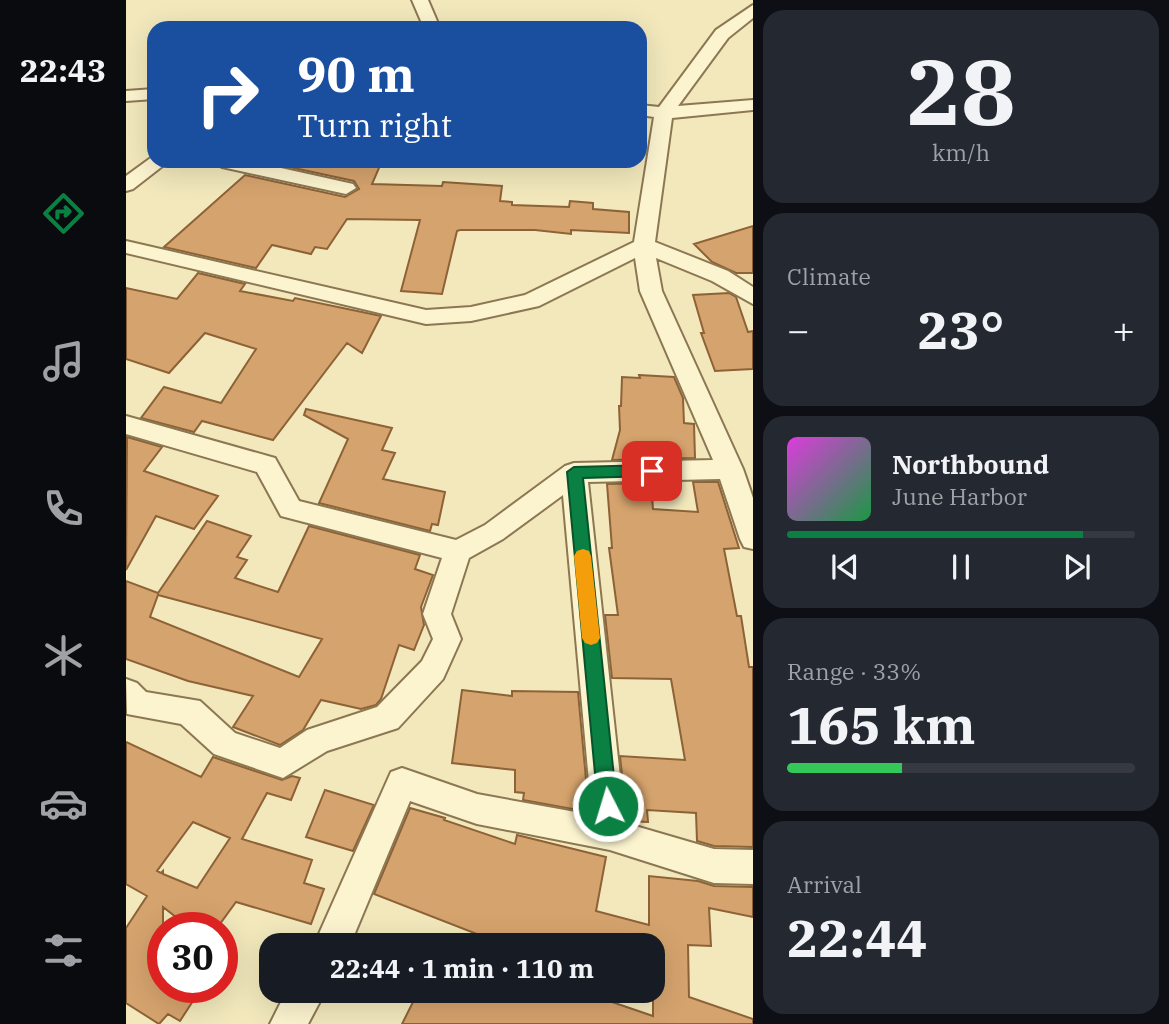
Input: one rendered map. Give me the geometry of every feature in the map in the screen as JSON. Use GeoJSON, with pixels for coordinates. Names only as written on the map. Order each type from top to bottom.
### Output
{"type":"FeatureCollection","features":[{"type":"Feature","properties":{"kind":"street"},"geometry":{"type":"LineString","coordinates":[[420,0],[429,21]]}},
{"type":"Feature","properties":{"kind":"street"},"geometry":{"type":"LineString","coordinates":[[752,10],[722,34],[664,113],[644,245],[652,290],[730,468],[752,539]]}},
{"type":"Feature","properties":{"kind":"street"},"geometry":{"type":"LineString","coordinates":[[126,96],[147,94]]}},
{"type":"Feature","properties":{"kind":"street"},"geometry":{"type":"LineString","coordinates":[[647,111],[664,113],[752,105]]}},
{"type":"Feature","properties":{"kind":"street"},"geometry":{"type":"LineString","coordinates":[[126,185],[149,168]]}},
{"type":"Feature","properties":{"kind":"street"},"geometry":{"type":"LineString","coordinates":[[254,168],[346,188]]}},
{"type":"Feature","properties":{"kind":"street"},"geometry":{"type":"LineString","coordinates":[[126,247],[426,317],[471,314],[531,301],[644,245],[720,276],[752,297]]}},
{"type":"Feature","properties":{"kind":"street"},"geometry":{"type":"LineString","coordinates":[[126,425],[266,465],[290,509],[458,551],[494,532],[574,472],[730,468]]}},
{"type":"Feature","properties":{"kind":"street"},"geometry":{"type":"LineString","coordinates":[[574,472],[610,834]]}},
{"type":"Feature","properties":{"kind":"street"},"geometry":{"type":"LineString","coordinates":[[126,692],[138,704],[189,711],[225,744],[284,763],[318,740],[387,718],[433,670],[447,639],[436,614],[458,551]]}},
{"type":"Feature","properties":{"kind":"street"},"geometry":{"type":"LineString","coordinates":[[337,933],[402,783],[477,809],[610,834],[714,866],[752,867]]}},
{"type":"Feature","properties":{"kind":"street"},"geometry":{"type":"LineString","coordinates":[[288,1024],[300,1003]]}},
{"type":"Feature","properties":{"kind":"building"},"geometry":{"type":"Polygon","coordinates":[[[294,168],[379,168],[372,184],[442,186],[443,182],[502,186],[500,201],[512,202],[512,205],[569,207],[570,201],[593,203],[593,209],[629,212],[629,233],[460,230],[457,231],[442,294],[401,291],[420,220],[347,219],[327,249],[315,247],[311,254],[272,245],[256,268],[164,247],[245,175],[345,197],[359,189],[354,181],[294,168]]]}},
{"type":"Feature","properties":{"kind":"building"},"geometry":{"type":"Polygon","coordinates":[[[753,226],[753,273],[736,273],[712,262],[694,244],[753,226]]]}},
{"type":"Feature","properties":{"kind":"building"},"geometry":{"type":"Polygon","coordinates":[[[198,273],[245,284],[240,291],[293,301],[295,298],[381,316],[362,353],[347,343],[273,440],[202,421],[194,432],[141,418],[164,387],[221,403],[256,349],[205,333],[169,373],[126,359],[126,288],[177,299],[198,273]]]}},
{"type":"Feature","properties":{"kind":"building"},"geometry":{"type":"Polygon","coordinates":[[[729,293],[736,297],[748,332],[753,331],[753,369],[715,371],[701,333],[704,333],[693,295],[729,293]]]}},
{"type":"Feature","properties":{"kind":"building"},"geometry":{"type":"Polygon","coordinates":[[[639,375],[674,377],[683,398],[684,423],[694,424],[695,458],[612,460],[620,430],[622,377],[640,378],[639,375]]]}},
{"type":"Feature","properties":{"kind":"building"},"geometry":{"type":"Polygon","coordinates":[[[306,409],[392,428],[382,450],[395,453],[383,479],[445,492],[438,525],[432,524],[430,531],[319,503],[348,439],[304,415],[306,409]]]}},
{"type":"Feature","properties":{"kind":"building"},"geometry":{"type":"Polygon","coordinates":[[[127,437],[162,447],[144,471],[218,496],[194,529],[156,516],[126,570],[127,437]]]}},
{"type":"Feature","properties":{"kind":"building"},"geometry":{"type":"Polygon","coordinates":[[[693,482],[718,482],[739,548],[724,549],[737,616],[741,616],[749,667],[753,667],[753,847],[714,846],[697,841],[696,813],[647,810],[648,822],[627,821],[620,756],[685,760],[671,679],[612,678],[605,615],[618,615],[609,548],[612,548],[607,484],[651,483],[653,509],[698,512],[693,482]]]}},
{"type":"Feature","properties":{"kind":"building"},"geometry":{"type":"Polygon","coordinates":[[[207,521],[251,536],[237,557],[247,560],[235,578],[278,592],[309,526],[420,555],[415,569],[433,575],[421,607],[424,625],[414,650],[399,645],[381,699],[376,705],[361,709],[321,700],[303,730],[280,745],[233,727],[253,696],[188,681],[126,659],[126,581],[158,593],[207,521]],[[158,595],[150,617],[299,677],[322,639],[158,595]]]}},
{"type":"Feature","properties":{"kind":"building"},"geometry":{"type":"Polygon","coordinates":[[[462,690],[512,696],[512,691],[578,692],[589,812],[523,800],[524,793],[515,792],[515,770],[452,763],[462,690]]]}},
{"type":"Feature","properties":{"kind":"building"},"geometry":{"type":"Polygon","coordinates":[[[126,742],[201,777],[213,757],[282,780],[292,776],[300,778],[291,800],[267,793],[242,839],[312,860],[304,883],[324,889],[311,924],[236,902],[229,912],[169,912],[163,907],[163,912],[147,912],[147,1003],[192,1003],[180,1021],[168,1014],[159,1024],[126,1003],[126,928],[147,896],[126,884],[126,742]],[[193,822],[157,871],[163,871],[163,874],[197,888],[230,838],[193,822]]]}},
{"type":"Feature","properties":{"kind":"building"},"geometry":{"type":"Polygon","coordinates":[[[325,790],[374,805],[353,851],[306,837],[325,790]]]}},
{"type":"Feature","properties":{"kind":"building"},"geometry":{"type":"Polygon","coordinates":[[[410,808],[515,844],[517,835],[606,857],[596,911],[649,925],[649,876],[698,881],[714,886],[753,887],[753,917],[709,908],[711,946],[688,945],[689,997],[753,1019],[753,1024],[402,1024],[412,1003],[615,1003],[653,1016],[653,1003],[665,1003],[665,933],[474,933],[374,894],[410,808]]]}},
{"type":"Feature","properties":{"kind":"slow traffic"},"geometry":{"type":"LineString","coordinates":[[583,556],[591,638]]}},
{"type":"Feature","properties":{"kind":"route"},"geometry":{"type":"LineString","coordinates":[[608,806],[574,472],[652,471]]}}]}
